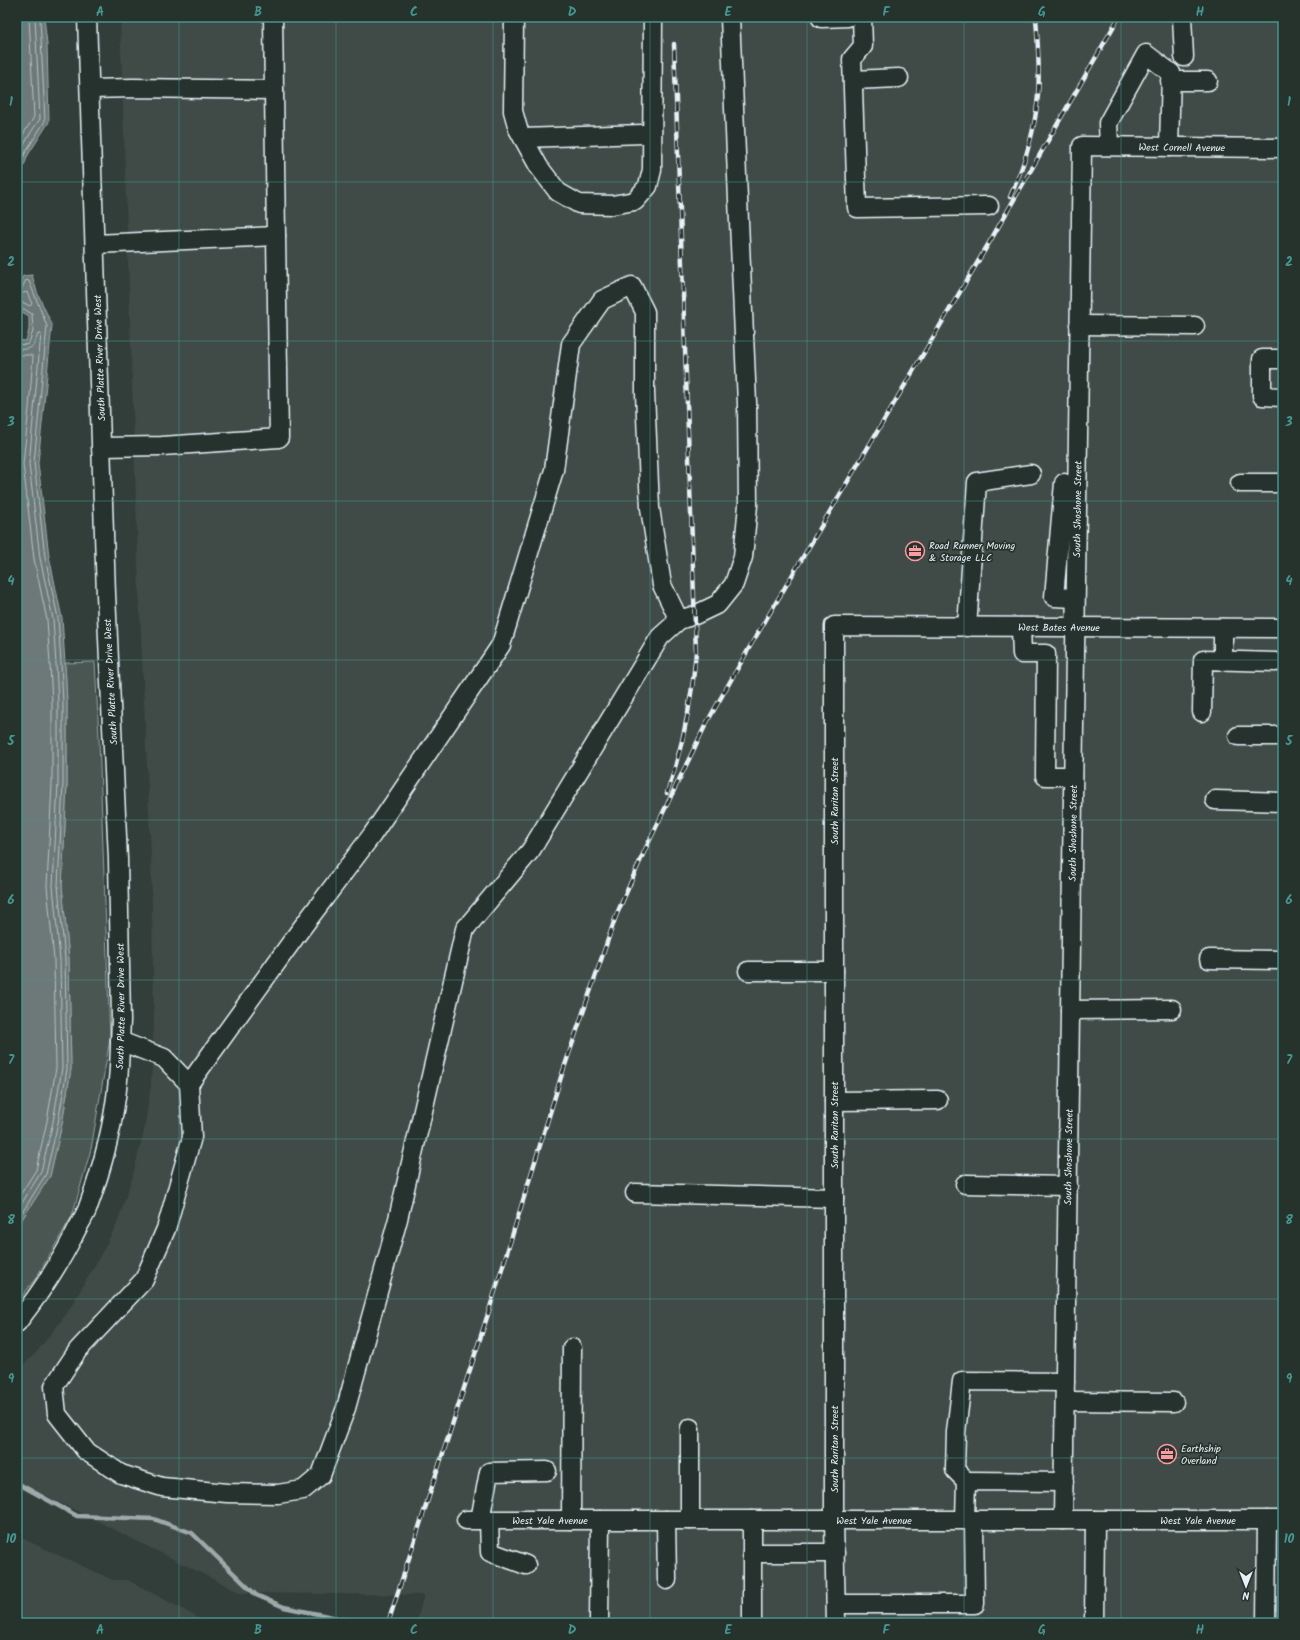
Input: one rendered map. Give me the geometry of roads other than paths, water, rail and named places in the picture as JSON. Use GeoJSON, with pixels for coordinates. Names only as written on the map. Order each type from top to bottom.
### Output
{"type":"FeatureCollection","features":[{"type":"Feature","properties":{"kind":"street","name":"South Platte River Drive West"},"geometry":{"type":"LineString","coordinates":[[17,1323],[39,1294],[64,1253],[86,1211],[101,1166],[111,1125],[118,1081],[121,1020],[118,859],[101,447],[87,17]]}},
{"type":"Feature","properties":{"kind":"street"},"geometry":{"type":"LineString","coordinates":[[101,447],[162,446],[279,438],[273,17]]}},
{"type":"Feature","properties":{"kind":"street"},"geometry":{"type":"LineString","coordinates":[[514,17],[513,111],[518,130],[538,167],[558,192],[579,204],[612,205],[635,201],[648,186],[652,170],[653,17]]}},
{"type":"Feature","properties":{"kind":"street"},"geometry":{"type":"LineString","coordinates":[[679,620],[662,585],[650,508],[645,393],[645,312],[632,286],[602,300],[571,344],[554,470],[501,645],[372,835],[298,933],[189,1084],[192,1137],[166,1229],[144,1280],[78,1350],[54,1386],[56,1414],[86,1451],[122,1474],[162,1486],[226,1493],[278,1494],[303,1490],[321,1475],[346,1408],[398,1219],[465,928],[531,850],[660,637],[679,620],[695,615],[718,604],[734,584],[743,557],[748,505],[747,403],[730,17]]}},
{"type":"Feature","properties":{"kind":"street"},"geometry":{"type":"LineString","coordinates":[[821,18],[848,17]]}},
{"type":"Feature","properties":{"kind":"street"},"geometry":{"type":"LineString","coordinates":[[862,17],[863,46],[852,60],[857,208],[989,206]]}},
{"type":"Feature","properties":{"kind":"street"},"geometry":{"type":"LineString","coordinates":[[1182,17],[1184,57]]}},
{"type":"Feature","properties":{"kind":"street"},"geometry":{"type":"LineString","coordinates":[[1109,146],[1108,123],[1146,54],[1171,73],[1169,147]]}},
{"type":"Feature","properties":{"kind":"street"},"geometry":{"type":"LineString","coordinates":[[853,80],[899,78]]}},
{"type":"Feature","properties":{"kind":"street"},"geometry":{"type":"LineString","coordinates":[[1170,81],[1208,81]]}},
{"type":"Feature","properties":{"kind":"street"},"geometry":{"type":"LineString","coordinates":[[90,89],[133,88],[274,90]]}},
{"type":"Feature","properties":{"kind":"street"},"geometry":{"type":"LineString","coordinates":[[523,138],[643,134]]}},
{"type":"Feature","properties":{"kind":"street","name":"West Cornell Avenue"},"geometry":{"type":"LineString","coordinates":[[1082,146],[1283,148]]}},
{"type":"Feature","properties":{"kind":"street","name":"South Shoshone Street"},"geometry":{"type":"LineString","coordinates":[[1063,1520],[1082,146]]}},
{"type":"Feature","properties":{"kind":"street"},"geometry":{"type":"LineString","coordinates":[[95,244],[276,236]]}},
{"type":"Feature","properties":{"kind":"street"},"geometry":{"type":"LineString","coordinates":[[1079,324],[1195,326]]}},
{"type":"Feature","properties":{"kind":"street"},"geometry":{"type":"LineString","coordinates":[[1283,360],[1262,360],[1262,396],[1283,397]]}},
{"type":"Feature","properties":{"kind":"street"},"geometry":{"type":"LineString","coordinates":[[967,626],[977,482],[1031,474]]}},
{"type":"Feature","properties":{"kind":"street"},"geometry":{"type":"LineString","coordinates":[[1064,483],[1054,597],[1075,598]]}},
{"type":"Feature","properties":{"kind":"street"},"geometry":{"type":"LineString","coordinates":[[1240,483],[1283,483]]}},
{"type":"Feature","properties":{"kind":"street","name":"West Bates Avenue"},"geometry":{"type":"LineString","coordinates":[[834,626],[1283,628]]}},
{"type":"Feature","properties":{"kind":"street","name":"South Raritan Street"},"geometry":{"type":"LineString","coordinates":[[834,626],[834,1520],[836,1623]]}},
{"type":"Feature","properties":{"kind":"street"},"geometry":{"type":"LineString","coordinates":[[1021,627],[1022,654],[1046,654],[1045,776],[1073,776]]}},
{"type":"Feature","properties":{"kind":"street"},"geometry":{"type":"LineString","coordinates":[[1223,628],[1223,661]]}},
{"type":"Feature","properties":{"kind":"street"},"geometry":{"type":"LineString","coordinates":[[1202,712],[1203,660],[1276,662]]}},
{"type":"Feature","properties":{"kind":"street"},"geometry":{"type":"LineString","coordinates":[[1238,736],[1283,736]]}},
{"type":"Feature","properties":{"kind":"street"},"geometry":{"type":"LineString","coordinates":[[1215,800],[1283,802]]}},
{"type":"Feature","properties":{"kind":"street"},"geometry":{"type":"LineString","coordinates":[[1209,959],[1283,960]]}},
{"type":"Feature","properties":{"kind":"street"},"geometry":{"type":"LineString","coordinates":[[748,971],[834,971]]}},
{"type":"Feature","properties":{"kind":"street"},"geometry":{"type":"LineString","coordinates":[[1070,1010],[1172,1009]]}},
{"type":"Feature","properties":{"kind":"street"},"geometry":{"type":"LineString","coordinates":[[120,1040],[164,1058],[189,1084]]}},
{"type":"Feature","properties":{"kind":"street"},"geometry":{"type":"LineString","coordinates":[[834,1101],[938,1100]]}},
{"type":"Feature","properties":{"kind":"street"},"geometry":{"type":"LineString","coordinates":[[965,1184],[1068,1186]]}},
{"type":"Feature","properties":{"kind":"street"},"geometry":{"type":"LineString","coordinates":[[635,1192],[834,1198]]}},
{"type":"Feature","properties":{"kind":"street"},"geometry":{"type":"LineString","coordinates":[[571,1520],[572,1348]]}},
{"type":"Feature","properties":{"kind":"street"},"geometry":{"type":"LineString","coordinates":[[836,1604],[975,1604],[966,1482],[955,1470],[956,1432],[962,1381],[1065,1382]]}},
{"type":"Feature","properties":{"kind":"street"},"geometry":{"type":"LineString","coordinates":[[1065,1401],[1174,1402]]}},
{"type":"Feature","properties":{"kind":"street"},"geometry":{"type":"LineString","coordinates":[[690,1428],[690,1520]]}},
{"type":"Feature","properties":{"kind":"street"},"geometry":{"type":"LineString","coordinates":[[526,1565],[490,1552],[478,1520],[488,1472],[547,1471]]}},
{"type":"Feature","properties":{"kind":"street"},"geometry":{"type":"LineString","coordinates":[[966,1482],[1064,1482]]}},
{"type":"Feature","properties":{"kind":"street","name":"West Yale Avenue"},"geometry":{"type":"LineString","coordinates":[[478,1520],[1275,1520]]}},
{"type":"Feature","properties":{"kind":"street"},"geometry":{"type":"LineString","coordinates":[[599,1623],[600,1520]]}},
{"type":"Feature","properties":{"kind":"street"},"geometry":{"type":"LineString","coordinates":[[666,1520],[667,1580]]}},
{"type":"Feature","properties":{"kind":"street"},"geometry":{"type":"LineString","coordinates":[[752,1520],[752,1623]]}},
{"type":"Feature","properties":{"kind":"street"},"geometry":{"type":"LineString","coordinates":[[1094,1623],[1095,1520]]}},
{"type":"Feature","properties":{"kind":"street"},"geometry":{"type":"LineString","coordinates":[[1266,1623],[1275,1520]]}},
{"type":"Feature","properties":{"kind":"street"},"geometry":{"type":"LineString","coordinates":[[752,1553],[835,1553]]}},
{"type":"Feature","properties":{"kind":"water"},"geometry":{"type":"Polygon","coordinates":[[[17,17],[44,17],[47,44],[49,122],[28,155],[17,184],[17,17]]]}},
{"type":"Feature","properties":{"kind":"water"},"geometry":{"type":"Polygon","coordinates":[[[32,275],[37,292],[52,325],[38,463],[49,556],[62,618],[65,663],[67,703],[67,784],[62,886],[69,959],[71,1069],[62,1124],[50,1176],[17,1227],[17,340],[26,341],[29,330],[29,316],[22,312],[17,312],[17,289],[23,276],[32,275]]]}},
{"type":"Feature","properties":{"kind":"waterway"},"geometry":{"type":"LineString","coordinates":[[17,1483],[77,1516],[154,1519],[192,1533],[256,1595],[284,1607],[361,1623]]}},
{"type":"Feature","properties":{"kind":"railway"},"geometry":{"type":"LineString","coordinates":[[1010,197],[1026,155],[1032,134],[1038,100],[1039,76],[1036,17]]}},
{"type":"Feature","properties":{"kind":"railway"},"geometry":{"type":"LineString","coordinates":[[388,1623],[488,1314],[561,1077],[616,916],[644,852],[706,724],[752,643],[989,243],[1119,17]]}},
{"type":"Feature","properties":{"kind":"railway"},"geometry":{"type":"LineString","coordinates":[[667,793],[678,758],[686,723],[696,652],[674,44]]}},
{"type":"Feature","properties":{"kind":"place","name":"Road Runner Moving & Storage LLC"},"geometry":{"type":"Point","coordinates":[915,551]}},
{"type":"Feature","properties":{"kind":"place","name":"Earthship Overland"},"geometry":{"type":"Point","coordinates":[1167,1454]}}]}
